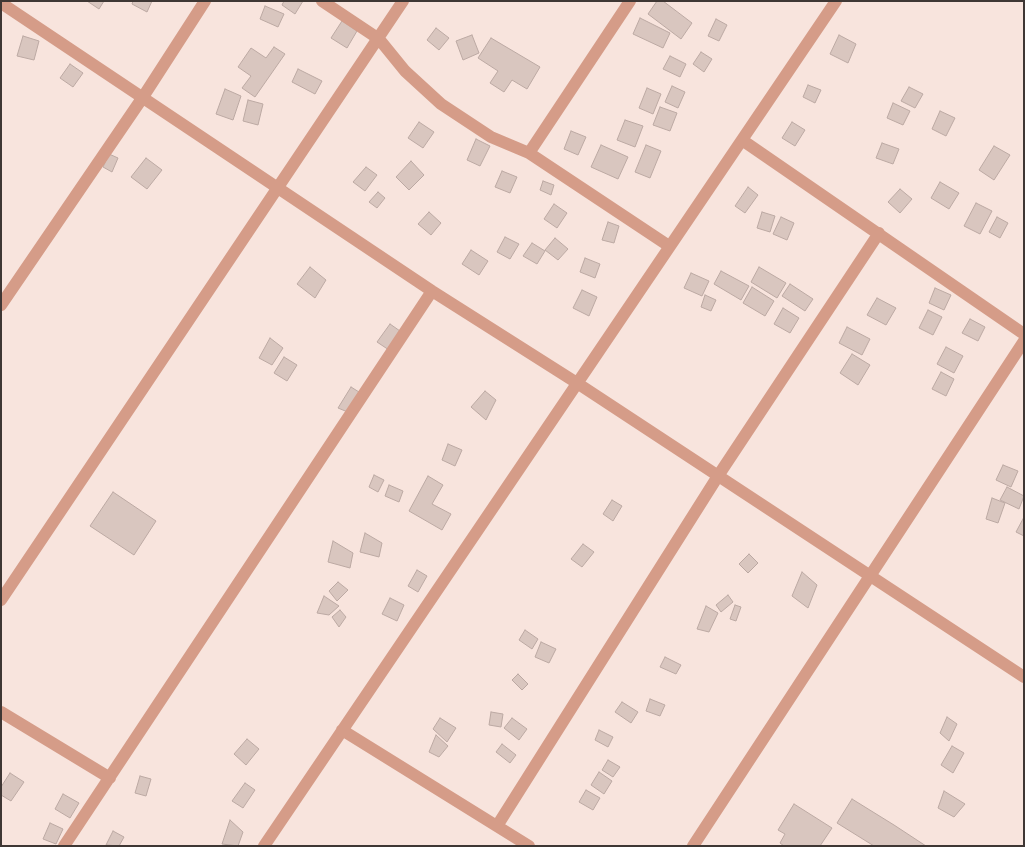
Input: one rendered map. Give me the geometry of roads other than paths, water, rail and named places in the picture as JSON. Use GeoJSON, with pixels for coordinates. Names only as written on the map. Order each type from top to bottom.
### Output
{"type":"FeatureCollection","features":[{"type":"Feature","properties":{"kind":"street"},"geometry":{"type":"LineString","coordinates":[[1,305],[143,97],[205,1]]}},
{"type":"Feature","properties":{"kind":"street"},"geometry":{"type":"LineString","coordinates":[[322,1],[379,39],[405,71],[441,104],[491,137],[529,153],[670,246]]}},
{"type":"Feature","properties":{"kind":"street"},"geometry":{"type":"LineString","coordinates":[[1,600],[403,1]]}},
{"type":"Feature","properties":{"kind":"street"},"geometry":{"type":"LineString","coordinates":[[529,153],[630,1]]}},
{"type":"Feature","properties":{"kind":"street"},"geometry":{"type":"LineString","coordinates":[[264,846],[836,1]]}},
{"type":"Feature","properties":{"kind":"street"},"geometry":{"type":"LineString","coordinates":[[1,3],[278,189],[1024,677]]}},
{"type":"Feature","properties":{"kind":"street"},"geometry":{"type":"LineString","coordinates":[[742,140],[1024,334]]}},
{"type":"Feature","properties":{"kind":"street"},"geometry":{"type":"LineString","coordinates":[[497,826],[718,476],[879,234]]}},
{"type":"Feature","properties":{"kind":"street"},"geometry":{"type":"LineString","coordinates":[[64,846],[432,290]]}},
{"type":"Feature","properties":{"kind":"street"},"geometry":{"type":"LineString","coordinates":[[692,846],[1024,341]]}},
{"type":"Feature","properties":{"kind":"street"},"geometry":{"type":"LineString","coordinates":[[1,712],[110,778]]}},
{"type":"Feature","properties":{"kind":"street"},"geometry":{"type":"LineString","coordinates":[[342,730],[529,846]]}}]}
